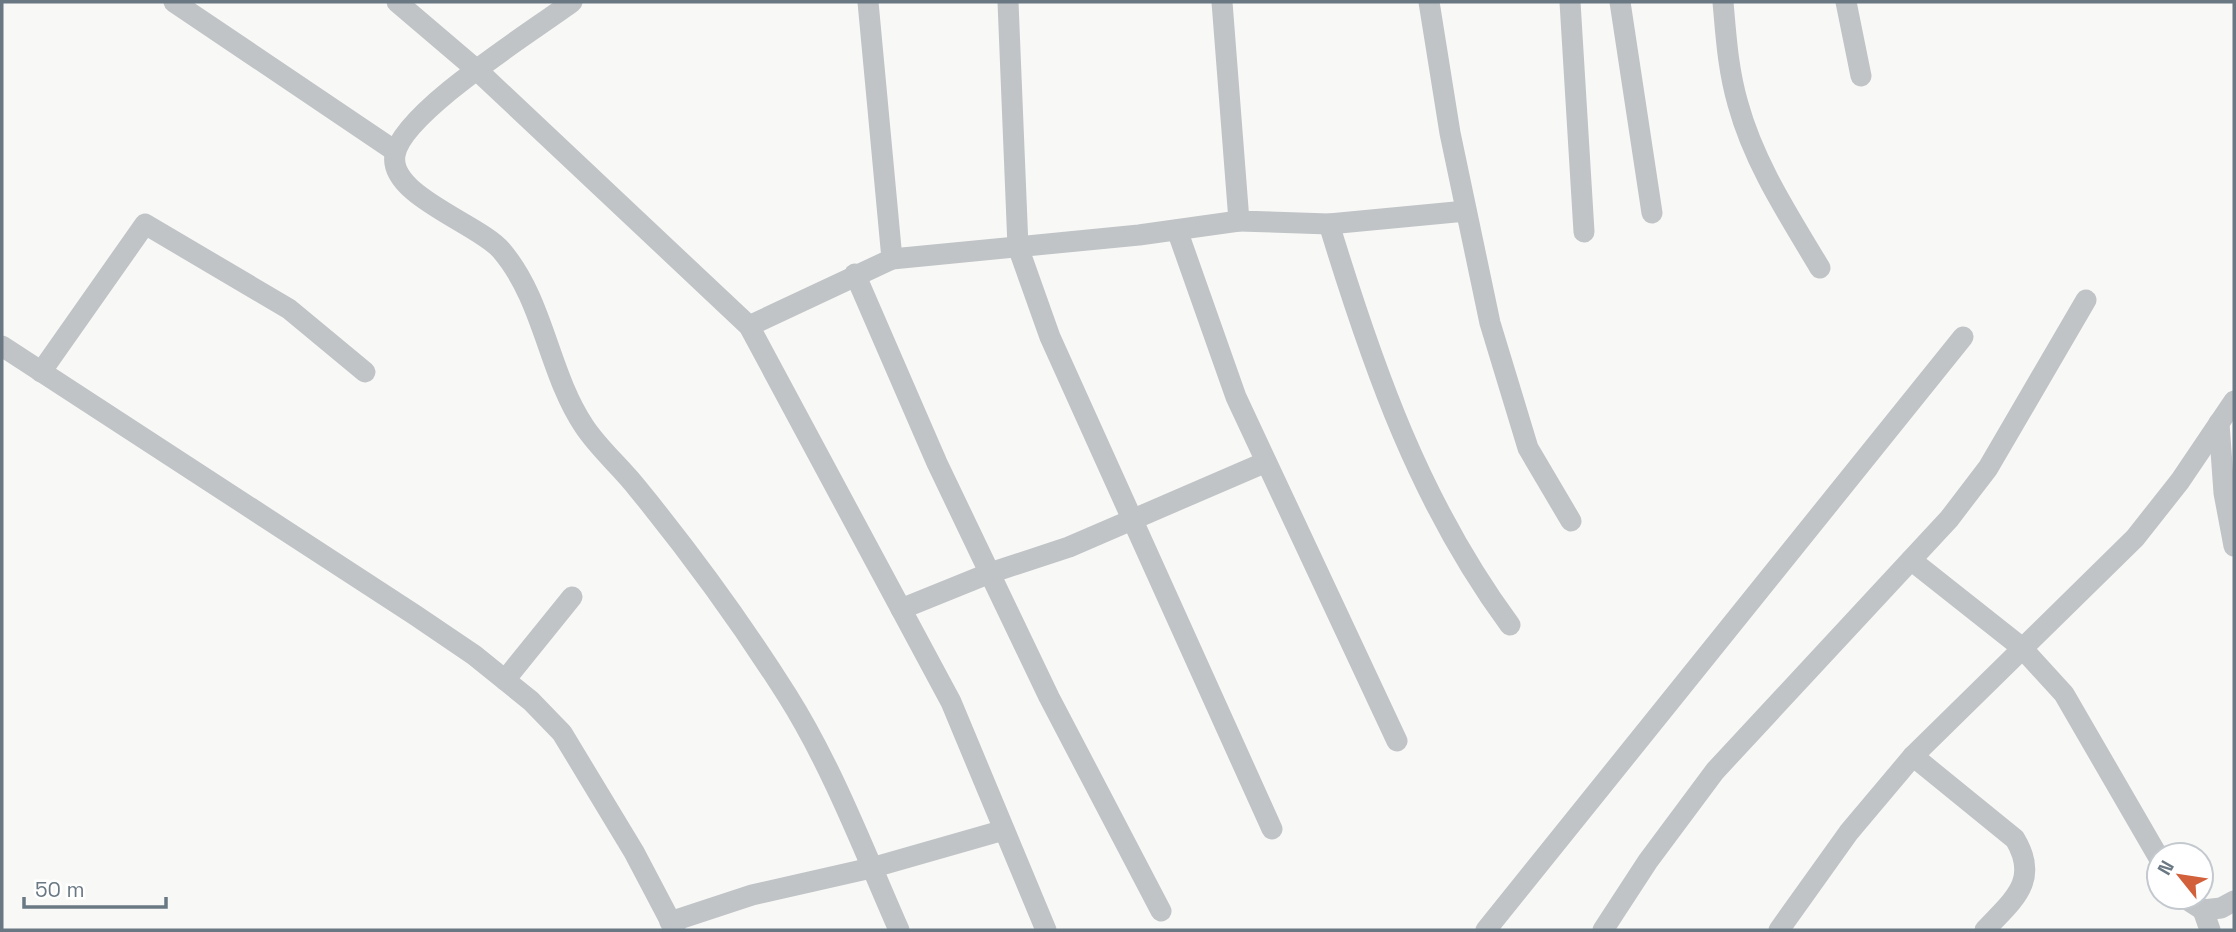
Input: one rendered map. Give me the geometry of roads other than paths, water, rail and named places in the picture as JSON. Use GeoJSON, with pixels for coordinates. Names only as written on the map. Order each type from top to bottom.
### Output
{"type":"FeatureCollection","features":[{"type":"Feature","properties":{"kind":"street"},"geometry":{"type":"LineString","coordinates":[[174,2],[396,151]]}},
{"type":"Feature","properties":{"kind":"street"},"geometry":{"type":"LineString","coordinates":[[397,2],[478,71],[749,326],[951,702],[1046,930]]}},
{"type":"Feature","properties":{"kind":"street"},"geometry":{"type":"LineString","coordinates":[[572,2],[436,101],[416,121],[396,151],[396,168],[408,186],[500,249],[530,299],[564,394],[586,429],[637,487],[698,566],[789,697],[834,785],[899,930]]}},
{"type":"Feature","properties":{"kind":"street"},"geometry":{"type":"LineString","coordinates":[[868,2],[892,258]]}},
{"type":"Feature","properties":{"kind":"street"},"geometry":{"type":"LineString","coordinates":[[1008,2],[1018,247],[1050,337],[1272,829]]}},
{"type":"Feature","properties":{"kind":"street"},"geometry":{"type":"LineString","coordinates":[[1222,2],[1239,220]]}},
{"type":"Feature","properties":{"kind":"street"},"geometry":{"type":"LineString","coordinates":[[1429,2],[1466,211],[1490,323],[1528,448],[1571,521]]}},
{"type":"Feature","properties":{"kind":"street"},"geometry":{"type":"LineString","coordinates":[[1570,2],[1584,232]]}},
{"type":"Feature","properties":{"kind":"street"},"geometry":{"type":"LineString","coordinates":[[1620,2],[1652,214]]}},
{"type":"Feature","properties":{"kind":"street"},"geometry":{"type":"LineString","coordinates":[[1723,2],[1729,62],[1738,105],[1774,190],[1820,268]]}},
{"type":"Feature","properties":{"kind":"street"},"geometry":{"type":"LineString","coordinates":[[1846,2],[1861,76]]}},
{"type":"Feature","properties":{"kind":"street"},"geometry":{"type":"LineString","coordinates":[[749,326],[892,258],[1177,230],[1239,220],[1329,224],[1466,211]]}},
{"type":"Feature","properties":{"kind":"street"},"geometry":{"type":"LineString","coordinates":[[41,372],[145,224],[289,309],[365,372]]}},
{"type":"Feature","properties":{"kind":"street"},"geometry":{"type":"LineString","coordinates":[[1329,224],[1367,350],[1433,506],[1510,625]]}},
{"type":"Feature","properties":{"kind":"street"},"geometry":{"type":"LineString","coordinates":[[1177,230],[1236,397],[1397,741]]}},
{"type":"Feature","properties":{"kind":"street"},"geometry":{"type":"LineString","coordinates":[[855,274],[937,463],[1049,696],[1161,911]]}},
{"type":"Feature","properties":{"kind":"street"},"geometry":{"type":"LineString","coordinates":[[1604,930],[1648,861],[1715,771],[1949,519],[1988,468],[2086,300]]}},
{"type":"Feature","properties":{"kind":"street"},"geometry":{"type":"LineString","coordinates":[[1486,930],[1963,337]]}},
{"type":"Feature","properties":{"kind":"street"},"geometry":{"type":"LineString","coordinates":[[2,346],[415,615],[531,701],[568,742],[634,852],[673,926],[752,895],[871,868],[1004,830]]}},
{"type":"Feature","properties":{"kind":"street"},"geometry":{"type":"LineString","coordinates":[[1779,930],[1849,832],[1913,757],[2021,647],[2075,600],[2135,538],[2234,401]]}},
{"type":"Feature","properties":{"kind":"street"},"geometry":{"type":"LineString","coordinates":[[2219,423],[2234,546]]}},
{"type":"Feature","properties":{"kind":"street"},"geometry":{"type":"LineString","coordinates":[[901,609],[990,573],[1069,547],[1266,463]]}},
{"type":"Feature","properties":{"kind":"street"},"geometry":{"type":"LineString","coordinates":[[1911,560],[2021,647],[2064,694],[2149,841]]}},
{"type":"Feature","properties":{"kind":"street"},"geometry":{"type":"LineString","coordinates":[[505,680],[572,597]]}},
{"type":"Feature","properties":{"kind":"street"},"geometry":{"type":"LineString","coordinates":[[1913,757],[2015,839],[2025,855],[2027,873],[2018,892],[1985,930]]}},
{"type":"Feature","properties":{"kind":"street"},"geometry":{"type":"LineString","coordinates":[[2207,920],[2234,901]]}}]}
